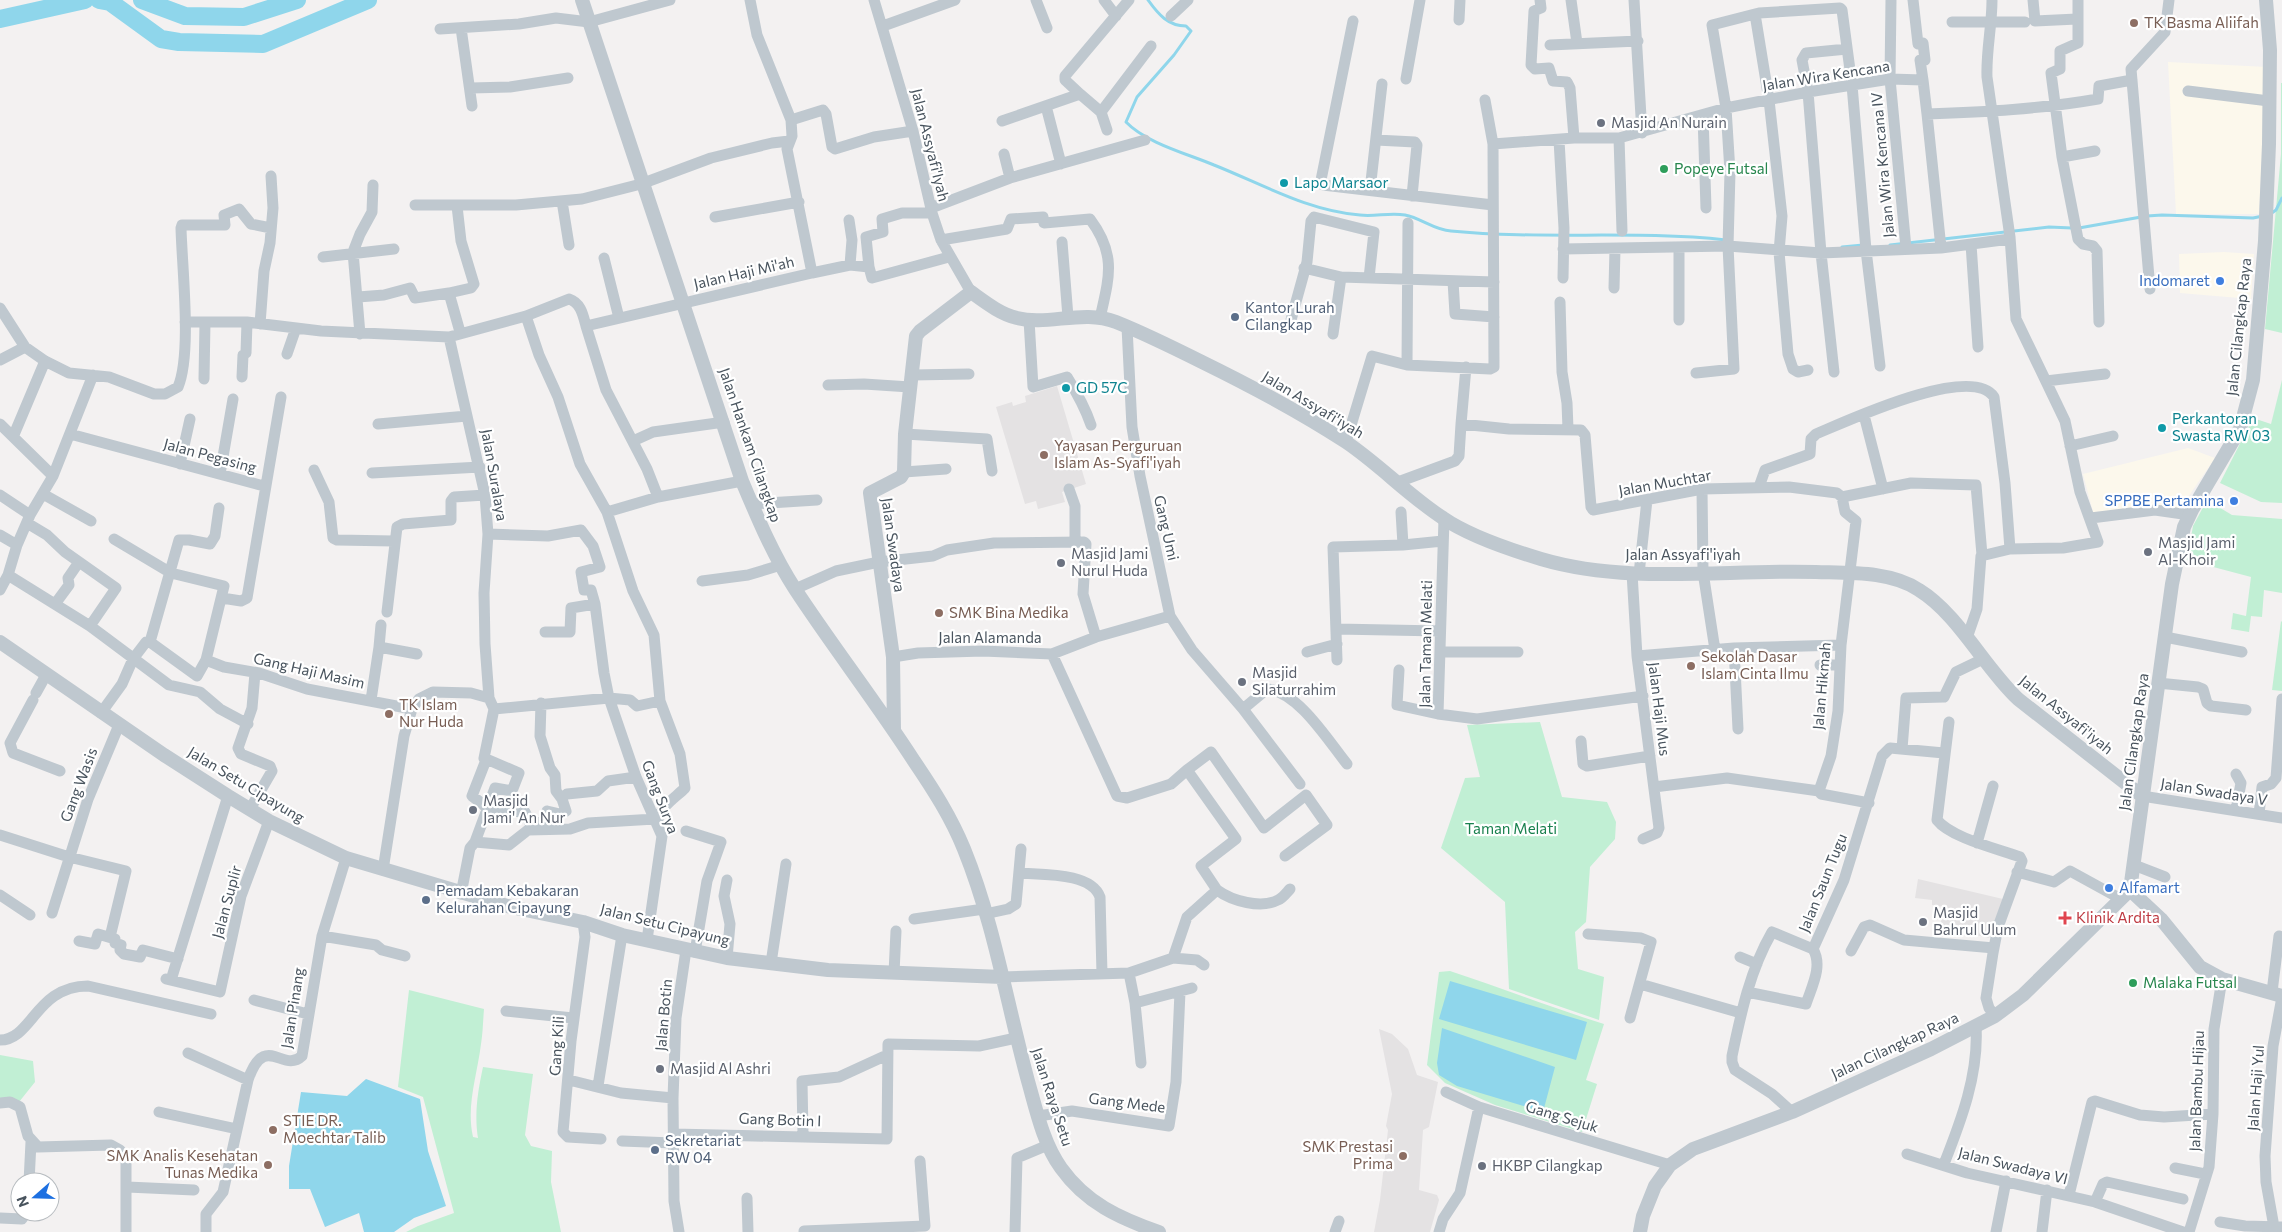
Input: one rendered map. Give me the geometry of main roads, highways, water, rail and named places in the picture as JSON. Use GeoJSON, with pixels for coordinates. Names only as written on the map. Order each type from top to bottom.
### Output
{"type":"FeatureCollection","features":[{"type":"Feature","properties":{"kind":"water"},"geometry":{"type":"Polygon","coordinates":[[[1450,981],[1587,1022],[1576,1060],[1439,1019],[1450,981]]]}},
{"type":"Feature","properties":{"kind":"water"},"geometry":{"type":"Polygon","coordinates":[[[1442,1028],[1555,1067],[1543,1112],[1457,1086],[1439,1075],[1437,1063],[1442,1028]]]}},
{"type":"Feature","properties":{"kind":"water"},"geometry":{"type":"Polygon","coordinates":[[[366,1079],[420,1099],[428,1151],[446,1206],[414,1218],[394,1232],[364,1232],[359,1213],[325,1227],[310,1189],[289,1189],[289,1166],[301,1092],[347,1096],[366,1079]]]}},
{"type":"Feature","properties":{"kind":"waterway"},"geometry":{"type":"LineString","coordinates":[[0,19],[85,0]]}},
{"type":"Feature","properties":{"kind":"waterway"},"geometry":{"type":"LineString","coordinates":[[99,0],[110,2],[161,39],[179,42],[263,44],[368,0]]}},
{"type":"Feature","properties":{"kind":"waterway"},"geometry":{"type":"LineString","coordinates":[[142,0],[185,16],[244,17],[297,0]]}},
{"type":"Feature","properties":{"kind":"waterway"},"geometry":{"type":"LineString","coordinates":[[1148,0],[1164,18],[1174,24],[1186,26],[1191,31],[1174,55],[1137,97],[1126,122],[1156,142],[1286,196],[1341,212],[1360,215],[1405,215],[1445,230],[1485,234],[1658,236],[1726,240]]}},
{"type":"Feature","properties":{"kind":"waterway"},"geometry":{"type":"LineString","coordinates":[[2269,215],[2276,210],[2282,198]]}},
{"type":"Feature","properties":{"kind":"waterway"},"geometry":{"type":"LineString","coordinates":[[2147,216],[2253,218],[2263,216]]}},
{"type":"Feature","properties":{"kind":"waterway"},"geometry":{"type":"LineString","coordinates":[[2079,228],[2141,217]]}},
{"type":"Feature","properties":{"kind":"waterway"},"geometry":{"type":"LineString","coordinates":[[1890,245],[2049,227],[2072,228]]}},
{"type":"Feature","properties":{"kind":"waterway"},"geometry":{"type":"LineString","coordinates":[[1842,247],[1863,245]]}},
{"type":"Feature","properties":{"kind":"place","name":"TK Basma Aliifah"},"geometry":{"type":"Point","coordinates":[2134,23]}},
{"type":"Feature","properties":{"kind":"place","name":"Masjid An Nurain"},"geometry":{"type":"Point","coordinates":[1601,123]}},
{"type":"Feature","properties":{"kind":"place","name":"Popeye Futsal"},"geometry":{"type":"Point","coordinates":[1664,169]}},
{"type":"Feature","properties":{"kind":"place","name":"Lapo Marsaor"},"geometry":{"type":"Point","coordinates":[1284,183]}},
{"type":"Feature","properties":{"kind":"place","name":"Indomaret"},"geometry":{"type":"Point","coordinates":[2220,281]}},
{"type":"Feature","properties":{"kind":"place","name":"Kantor Lurah Cilangkap"},"geometry":{"type":"Point","coordinates":[1235,317]}},
{"type":"Feature","properties":{"kind":"place","name":"GD 57C"},"geometry":{"type":"Point","coordinates":[1066,388]}},
{"type":"Feature","properties":{"kind":"place","name":"Perkantoran Swasta RW 03"},"geometry":{"type":"Point","coordinates":[2162,428]}},
{"type":"Feature","properties":{"kind":"place","name":"Yayasan Perguruan Islam As-Syafi'iyah"},"geometry":{"type":"Point","coordinates":[1044,455]}},
{"type":"Feature","properties":{"kind":"place","name":"SPPBE Pertamina"},"geometry":{"type":"Point","coordinates":[2234,501]}},
{"type":"Feature","properties":{"kind":"place","name":"Masjid Jami Al-Khoir"},"geometry":{"type":"Point","coordinates":[2148,552]}},
{"type":"Feature","properties":{"kind":"place","name":"Masjid Jami Nurul Huda"},"geometry":{"type":"Point","coordinates":[1061,563]}},
{"type":"Feature","properties":{"kind":"place","name":"SMK Bina Medika"},"geometry":{"type":"Point","coordinates":[939,613]}},
{"type":"Feature","properties":{"kind":"place","name":"Sekolah Dasar Islam Cinta Ilmu"},"geometry":{"type":"Point","coordinates":[1691,666]}},
{"type":"Feature","properties":{"kind":"place","name":"Masjid Silaturrahim"},"geometry":{"type":"Point","coordinates":[1242,682]}},
{"type":"Feature","properties":{"kind":"place","name":"TK Islam Nur Huda"},"geometry":{"type":"Point","coordinates":[389,714]}},
{"type":"Feature","properties":{"kind":"place","name":"Masjid Jami' An Nur"},"geometry":{"type":"Point","coordinates":[473,810]}},
{"type":"Feature","properties":{"kind":"place","name":"Alfamart"},"geometry":{"type":"Point","coordinates":[2109,888]}},
{"type":"Feature","properties":{"kind":"place","name":"Pemadam Kebakaran Kelurahan Cipayung"},"geometry":{"type":"Point","coordinates":[426,900]}},
{"type":"Feature","properties":{"kind":"place","name":"Klinik Ardita"},"geometry":{"type":"Point","coordinates":[2065,918]}},
{"type":"Feature","properties":{"kind":"place","name":"Masjid Bahrul Ulum"},"geometry":{"type":"Point","coordinates":[1923,922]}},
{"type":"Feature","properties":{"kind":"place","name":"Malaka Futsal"},"geometry":{"type":"Point","coordinates":[2133,983]}},
{"type":"Feature","properties":{"kind":"place","name":"Masjid Al Ashri"},"geometry":{"type":"Point","coordinates":[660,1069]}},
{"type":"Feature","properties":{"kind":"place","name":"STIE DR. Moechtar Talib"},"geometry":{"type":"Point","coordinates":[273,1130]}},
{"type":"Feature","properties":{"kind":"place","name":"Sekretariat RW 04"},"geometry":{"type":"Point","coordinates":[655,1150]}},
{"type":"Feature","properties":{"kind":"place","name":"SMK Prestasi Prima"},"geometry":{"type":"Point","coordinates":[1403,1156]}},
{"type":"Feature","properties":{"kind":"place","name":"SMK Analis Kesehatan Tunas Medika"},"geometry":{"type":"Point","coordinates":[268,1165]}},
{"type":"Feature","properties":{"kind":"place","name":"HKBP Cilangkap"},"geometry":{"type":"Point","coordinates":[1482,1166]}},
{"type":"Feature","properties":{"kind":"park label","name":"Taman Melati"},"geometry":{"type":"Point","coordinates":[1511,829]}}]}
